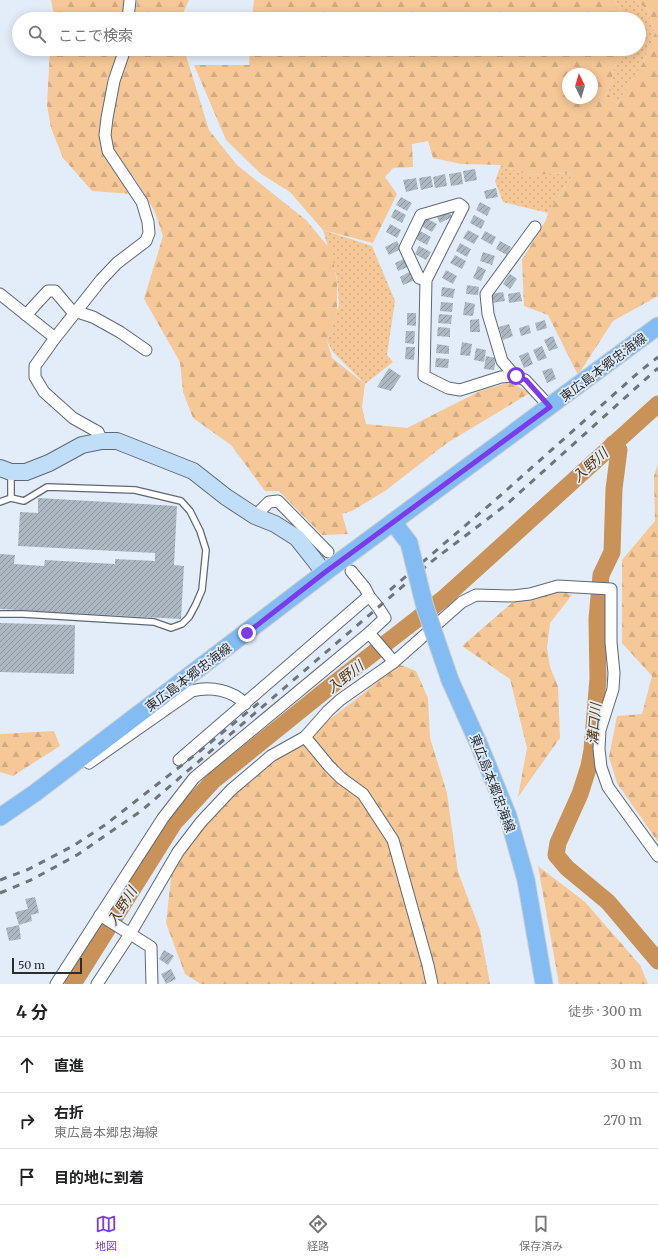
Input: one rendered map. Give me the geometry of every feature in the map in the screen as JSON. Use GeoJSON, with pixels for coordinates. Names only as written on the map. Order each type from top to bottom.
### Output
{"type":"FeatureCollection","features":[{"type":"Feature","properties":{"kind":"main road","name":"東広島本郷忠海線"},"geometry":{"type":"LineString","coordinates":[[0,817],[83,757],[324,573],[658,326]]}},
{"type":"Feature","properties":{"kind":"main road","name":"東広島本郷忠海線"},"geometry":{"type":"LineString","coordinates":[[393,522],[409,543],[425,607],[450,680],[480,747],[508,816],[526,880],[544,984]]}},
{"type":"Feature","properties":{"kind":"street"},"geometry":{"type":"LineString","coordinates":[[129,12],[130,0]]}},
{"type":"Feature","properties":{"kind":"street"},"geometry":{"type":"LineString","coordinates":[[102,441],[98,432],[73,418],[44,392],[35,377],[35,366],[101,280],[117,263],[146,241],[149,233],[148,222],[142,202],[108,151],[105,135],[114,81],[123,56]]}},
{"type":"Feature","properties":{"kind":"street"},"geometry":{"type":"LineString","coordinates":[[426,280],[419,278],[405,248],[421,215],[459,204],[463,207],[426,280],[424,376],[448,388],[460,390],[501,376],[516,376],[526,380],[550,407]]}},
{"type":"Feature","properties":{"kind":"street"},"geometry":{"type":"LineString","coordinates":[[516,376],[502,361],[488,314],[486,294],[535,227]]}},
{"type":"Feature","properties":{"kind":"street"},"geometry":{"type":"LineString","coordinates":[[26,315],[48,291],[55,291],[71,310],[93,317],[120,332],[146,350]]}},
{"type":"Feature","properties":{"kind":"street"},"geometry":{"type":"LineString","coordinates":[[0,294],[55,338]]}},
{"type":"Feature","properties":{"kind":"street"},"geometry":{"type":"LineString","coordinates":[[6,470],[26,472],[49,463],[82,445],[102,441],[117,441],[193,471],[226,497],[255,516],[275,524],[297,538],[324,573]]}},
{"type":"Feature","properties":{"kind":"street"},"geometry":{"type":"LineString","coordinates":[[255,516],[269,502],[278,501],[328,552]]}},
{"type":"Feature","properties":{"kind":"street"},"geometry":{"type":"LineString","coordinates":[[56,984],[163,818],[194,778],[372,636],[385,618],[365,588],[351,571]]}},
{"type":"Feature","properties":{"kind":"street"},"geometry":{"type":"LineString","coordinates":[[97,984],[178,852],[201,822],[231,790],[271,756],[305,737],[340,700],[393,660],[462,602],[476,595],[514,596],[530,594],[558,586],[611,588],[611,642],[614,672],[613,689],[600,730],[599,749],[602,767],[608,786],[658,856]]}},
{"type":"Feature","properties":{"kind":"street"},"geometry":{"type":"LineString","coordinates":[[179,760],[369,596]]}},
{"type":"Feature","properties":{"kind":"street"},"geometry":{"type":"LineString","coordinates":[[372,636],[393,660]]}},
{"type":"Feature","properties":{"kind":"street"},"geometry":{"type":"LineString","coordinates":[[83,757],[90,763],[192,691],[199,689],[222,691],[240,698],[245,704]]}},
{"type":"Feature","properties":{"kind":"street"},"geometry":{"type":"LineString","coordinates":[[305,737],[341,778],[363,794],[393,840],[432,984]]}},
{"type":"Feature","properties":{"kind":"street"},"geometry":{"type":"LineString","coordinates":[[100,915],[151,947],[152,984]]}},
{"type":"Feature","properties":{"kind":"lane"},"geometry":{"type":"LineString","coordinates":[[6,470],[11,498]]}},
{"type":"Feature","properties":{"kind":"lane"},"geometry":{"type":"LineString","coordinates":[[0,502],[11,498],[24,500],[47,487],[135,490],[181,502],[190,511],[200,530],[206,550],[202,590],[196,604],[189,617],[182,624],[171,628],[154,622],[24,614],[0,614]]}},
{"type":"Feature","properties":{"kind":"green space"},"geometry":{"type":"Polygon","coordinates":[[[51,0],[125,0],[124,12],[54,12],[51,0]]]}},
{"type":"Feature","properties":{"kind":"green space"},"geometry":{"type":"Polygon","coordinates":[[[137,0],[189,0],[183,12],[136,12],[137,0]]]}},
{"type":"Feature","properties":{"kind":"green space"},"geometry":{"type":"Polygon","coordinates":[[[254,0],[615,0],[621,12],[253,12],[254,0]]]}},
{"type":"Feature","properties":{"kind":"green space"},"geometry":{"type":"Polygon","coordinates":[[[615,0],[635,0],[648,10],[655,33],[646,56],[646,12],[621,12],[615,0]]]}},
{"type":"Feature","properties":{"kind":"green space"},"geometry":{"type":"Polygon","coordinates":[[[635,0],[658,0],[658,296],[613,321],[578,375],[548,315],[524,306],[522,260],[546,220],[548,213],[574,173],[528,175],[501,165],[461,164],[433,158],[428,141],[412,144],[413,167],[393,168],[385,177],[397,194],[373,243],[323,230],[290,192],[261,174],[226,140],[194,65],[249,65],[250,56],[620,56],[615,66],[608,94],[617,104],[643,63],[655,33],[648,10],[635,0]]]}},
{"type":"Feature","properties":{"kind":"green space"},"geometry":{"type":"Polygon","coordinates":[[[50,56],[119,56],[116,67],[107,79],[108,97],[102,135],[133,194],[92,191],[63,158],[51,128],[47,105],[50,56]]]}},
{"type":"Feature","properties":{"kind":"green space"},"geometry":{"type":"Polygon","coordinates":[[[127,56],[186,56],[209,130],[237,165],[306,220],[331,250],[337,281],[337,311],[327,341],[332,358],[365,384],[362,407],[366,424],[407,428],[480,391],[510,382],[530,393],[447,443],[385,491],[352,511],[342,514],[348,534],[322,535],[279,491],[265,491],[231,445],[193,418],[183,392],[180,362],[144,299],[163,236],[155,212],[138,183],[112,149],[108,135],[118,82],[127,56]]]}},
{"type":"Feature","properties":{"kind":"green space"},"geometry":{"type":"Polygon","coordinates":[[[620,56],[646,56],[643,63],[617,104],[608,94],[615,66],[620,56]]]}},
{"type":"Feature","properties":{"kind":"green space"},"geometry":{"type":"Polygon","coordinates":[[[501,165],[528,175],[574,173],[548,213],[503,202],[495,181],[501,165]]]}},
{"type":"Feature","properties":{"kind":"green space"},"geometry":{"type":"Polygon","coordinates":[[[323,230],[372,246],[395,301],[387,355],[393,362],[365,384],[333,352],[327,341],[339,305],[337,278],[323,230]]]}},
{"type":"Feature","properties":{"kind":"green space"},"geometry":{"type":"Polygon","coordinates":[[[658,464],[658,842],[617,783],[609,757],[617,716],[642,714],[652,676],[622,643],[622,560],[655,521],[654,476],[658,464]]]}},
{"type":"Feature","properties":{"kind":"green space"},"geometry":{"type":"Polygon","coordinates":[[[556,590],[572,595],[550,623],[547,648],[550,667],[558,686],[560,738],[518,797],[527,748],[510,679],[462,646],[514,601],[556,590]]]}},
{"type":"Feature","properties":{"kind":"green space"},"geometry":{"type":"Polygon","coordinates":[[[398,664],[416,671],[428,698],[430,738],[447,793],[458,872],[480,930],[490,984],[201,984],[185,974],[166,923],[174,852],[236,791],[364,693],[398,664]]]}},
{"type":"Feature","properties":{"kind":"green space"},"geometry":{"type":"Polygon","coordinates":[[[54,731],[60,746],[13,776],[0,772],[0,734],[54,731]]]}},
{"type":"Feature","properties":{"kind":"green space"},"geometry":{"type":"Polygon","coordinates":[[[538,866],[585,902],[640,965],[648,984],[559,984],[538,866]]]}},
{"type":"Feature","properties":{"kind":"building"},"geometry":{"type":"Polygon","coordinates":[[[475,169],[477,180],[465,182],[463,171],[475,169]]]}},
{"type":"Feature","properties":{"kind":"building"},"geometry":{"type":"Polygon","coordinates":[[[461,172],[463,184],[451,186],[449,174],[461,172]]]}},
{"type":"Feature","properties":{"kind":"building"},"geometry":{"type":"Polygon","coordinates":[[[445,174],[447,186],[435,188],[433,177],[445,174]]]}},
{"type":"Feature","properties":{"kind":"building"},"geometry":{"type":"Polygon","coordinates":[[[431,176],[433,187],[421,190],[419,178],[431,176]]]}},
{"type":"Feature","properties":{"kind":"building"},"geometry":{"type":"Polygon","coordinates":[[[416,178],[418,189],[406,192],[403,180],[416,178]]]}},
{"type":"Feature","properties":{"kind":"building"},"geometry":{"type":"Polygon","coordinates":[[[496,188],[498,197],[486,199],[484,191],[496,188]]]}},
{"type":"Feature","properties":{"kind":"building"},"geometry":{"type":"Polygon","coordinates":[[[401,197],[412,203],[407,211],[396,205],[401,197]]]}},
{"type":"Feature","properties":{"kind":"building"},"geometry":{"type":"Polygon","coordinates":[[[480,202],[491,208],[487,216],[476,210],[480,202]]]}},
{"type":"Feature","properties":{"kind":"building"},"geometry":{"type":"Polygon","coordinates":[[[395,209],[406,215],[402,223],[391,217],[395,209]]]}},
{"type":"Feature","properties":{"kind":"building"},"geometry":{"type":"Polygon","coordinates":[[[448,209],[452,217],[440,223],[436,215],[448,209]]]}},
{"type":"Feature","properties":{"kind":"building"},"geometry":{"type":"Polygon","coordinates":[[[474,215],[485,221],[481,229],[470,223],[474,215]]]}},
{"type":"Feature","properties":{"kind":"building"},"geometry":{"type":"Polygon","coordinates":[[[426,218],[437,224],[432,232],[421,226],[426,218]]]}},
{"type":"Feature","properties":{"kind":"building"},"geometry":{"type":"Polygon","coordinates":[[[390,224],[401,230],[397,238],[386,232],[390,224]]]}},
{"type":"Feature","properties":{"kind":"building"},"geometry":{"type":"Polygon","coordinates":[[[468,230],[479,236],[474,244],[463,238],[468,230]]]}},
{"type":"Feature","properties":{"kind":"building"},"geometry":{"type":"Polygon","coordinates":[[[420,231],[431,237],[427,245],[416,239],[420,231]]]}},
{"type":"Feature","properties":{"kind":"building"},"geometry":{"type":"Polygon","coordinates":[[[485,231],[496,237],[492,245],[481,239],[485,231]]]}},
{"type":"Feature","properties":{"kind":"building"},"geometry":{"type":"Polygon","coordinates":[[[397,241],[401,249],[389,255],[385,247],[397,241]]]}},
{"type":"Feature","properties":{"kind":"building"},"geometry":{"type":"Polygon","coordinates":[[[500,241],[511,247],[507,255],[496,249],[500,241]]]}},
{"type":"Feature","properties":{"kind":"building"},"geometry":{"type":"Polygon","coordinates":[[[460,243],[471,249],[467,257],[456,251],[460,243]]]}},
{"type":"Feature","properties":{"kind":"building"},"geometry":{"type":"Polygon","coordinates":[[[419,246],[431,252],[426,260],[415,254],[419,246]]]}},
{"type":"Feature","properties":{"kind":"building"},"geometry":{"type":"Polygon","coordinates":[[[483,252],[495,256],[492,265],[480,261],[483,252]]]}},
{"type":"Feature","properties":{"kind":"building"},"geometry":{"type":"Polygon","coordinates":[[[455,255],[466,261],[462,269],[450,263],[455,255]]]}},
{"type":"Feature","properties":{"kind":"building"},"geometry":{"type":"Polygon","coordinates":[[[406,258],[410,266],[398,271],[395,263],[406,258]]]}},
{"type":"Feature","properties":{"kind":"building"},"geometry":{"type":"Polygon","coordinates":[[[478,266],[486,270],[481,281],[473,278],[478,266]]]}},
{"type":"Feature","properties":{"kind":"building"},"geometry":{"type":"Polygon","coordinates":[[[446,270],[457,276],[453,284],[442,278],[446,270]]]}},
{"type":"Feature","properties":{"kind":"building"},"geometry":{"type":"Polygon","coordinates":[[[411,271],[415,280],[403,285],[400,277],[411,271]]]}},
{"type":"Feature","properties":{"kind":"building"},"geometry":{"type":"Polygon","coordinates":[[[510,274],[517,279],[510,289],[503,284],[510,274]]]}},
{"type":"Feature","properties":{"kind":"building"},"geometry":{"type":"Polygon","coordinates":[[[467,285],[479,287],[478,295],[466,294],[467,285]]]}},
{"type":"Feature","properties":{"kind":"building"},"geometry":{"type":"Polygon","coordinates":[[[442,287],[455,289],[453,298],[441,296],[442,287]]]}},
{"type":"Feature","properties":{"kind":"building"},"geometry":{"type":"Polygon","coordinates":[[[503,292],[505,301],[492,303],[490,294],[503,292]]]}},
{"type":"Feature","properties":{"kind":"building"},"geometry":{"type":"Polygon","coordinates":[[[520,292],[522,301],[509,303],[508,294],[520,292]]]}},
{"type":"Feature","properties":{"kind":"building"},"geometry":{"type":"Polygon","coordinates":[[[441,302],[453,303],[452,312],[440,311],[441,302]]]}},
{"type":"Feature","properties":{"kind":"building"},"geometry":{"type":"Polygon","coordinates":[[[465,302],[475,304],[473,316],[463,315],[465,302]]]}},
{"type":"Feature","properties":{"kind":"building"},"geometry":{"type":"Polygon","coordinates":[[[407,313],[416,313],[416,326],[407,325],[407,313]]]}},
{"type":"Feature","properties":{"kind":"building"},"geometry":{"type":"Polygon","coordinates":[[[439,314],[452,315],[451,324],[438,323],[439,314]]]}},
{"type":"Feature","properties":{"kind":"building"},"geometry":{"type":"Polygon","coordinates":[[[479,319],[480,332],[470,332],[470,320],[479,319]]]}},
{"type":"Feature","properties":{"kind":"building"},"geometry":{"type":"Polygon","coordinates":[[[545,320],[547,328],[537,331],[535,323],[545,320]]]}},
{"type":"Feature","properties":{"kind":"building"},"geometry":{"type":"Polygon","coordinates":[[[509,324],[513,336],[503,340],[499,327],[509,324]]]}},
{"type":"Feature","properties":{"kind":"building"},"geometry":{"type":"Polygon","coordinates":[[[529,325],[531,333],[521,336],[519,328],[529,325]]]}},
{"type":"Feature","properties":{"kind":"building"},"geometry":{"type":"Polygon","coordinates":[[[438,327],[450,328],[450,337],[437,336],[438,327]]]}},
{"type":"Feature","properties":{"kind":"building"},"geometry":{"type":"Polygon","coordinates":[[[406,331],[415,331],[414,344],[405,343],[406,331]]]}},
{"type":"Feature","properties":{"kind":"building"},"geometry":{"type":"Polygon","coordinates":[[[553,336],[558,348],[549,351],[544,340],[553,336]]]}},
{"type":"Feature","properties":{"kind":"building"},"geometry":{"type":"Polygon","coordinates":[[[462,342],[472,344],[470,356],[460,355],[462,342]]]}},
{"type":"Feature","properties":{"kind":"building"},"geometry":{"type":"Polygon","coordinates":[[[437,344],[449,346],[449,354],[436,353],[437,344]]]}},
{"type":"Feature","properties":{"kind":"building"},"geometry":{"type":"Polygon","coordinates":[[[542,346],[547,358],[538,361],[533,350],[542,346]]]}},
{"type":"Feature","properties":{"kind":"building"},"geometry":{"type":"Polygon","coordinates":[[[406,347],[415,347],[414,360],[405,359],[406,347]]]}},
{"type":"Feature","properties":{"kind":"building"},"geometry":{"type":"Polygon","coordinates":[[[476,348],[486,350],[484,362],[474,360],[476,348]]]}},
{"type":"Feature","properties":{"kind":"building"},"geometry":{"type":"Polygon","coordinates":[[[528,352],[533,364],[524,368],[519,356],[528,352]]]}},
{"type":"Feature","properties":{"kind":"building"},"geometry":{"type":"Polygon","coordinates":[[[486,356],[496,358],[494,370],[484,369],[486,356]]]}},
{"type":"Feature","properties":{"kind":"building"},"geometry":{"type":"Polygon","coordinates":[[[436,358],[449,359],[448,368],[435,367],[436,358]]]}},
{"type":"Feature","properties":{"kind":"building"},"geometry":{"type":"Polygon","coordinates":[[[389,368],[401,376],[391,391],[377,387],[389,368]]]}},
{"type":"Feature","properties":{"kind":"building"},"geometry":{"type":"Polygon","coordinates":[[[552,368],[556,379],[547,383],[542,371],[552,368]]]}},
{"type":"Feature","properties":{"kind":"building"},"geometry":{"type":"Polygon","coordinates":[[[38,498],[177,506],[174,565],[184,566],[181,619],[0,609],[0,554],[15,555],[14,564],[44,566],[45,560],[115,564],[115,559],[155,561],[155,553],[18,546],[20,512],[38,513],[38,498]]]}},
{"type":"Feature","properties":{"kind":"building"},"geometry":{"type":"Polygon","coordinates":[[[0,623],[75,625],[74,674],[0,672],[0,623]]]}},
{"type":"Feature","properties":{"kind":"building"},"geometry":{"type":"Polygon","coordinates":[[[35,897],[39,913],[31,915],[32,921],[19,925],[15,912],[28,909],[25,899],[35,897]]]}},
{"type":"Feature","properties":{"kind":"building"},"geometry":{"type":"Polygon","coordinates":[[[19,925],[21,939],[9,941],[6,928],[19,925]]]}},
{"type":"Feature","properties":{"kind":"building"},"geometry":{"type":"Polygon","coordinates":[[[164,950],[174,956],[168,965],[159,959],[164,950]]]}},
{"type":"Feature","properties":{"kind":"building"},"geometry":{"type":"Polygon","coordinates":[[[171,969],[176,979],[166,984],[161,974],[171,969]]]}},
{"type":"Feature","properties":{"kind":"waterway","name":"入野川"},"geometry":{"type":"LineString","coordinates":[[73,984],[174,823],[213,781],[322,693],[444,598],[658,404]]}},
{"type":"Feature","properties":{"kind":"waterway","name":"溝口川"},"geometry":{"type":"LineString","coordinates":[[613,444],[619,450],[614,489],[612,552],[601,575],[597,619],[598,679],[592,750],[589,766],[580,794],[558,843],[556,855],[567,868],[608,902],[658,961]]}},
{"type":"Feature","properties":{"kind":"railway"},"geometry":{"type":"LineString","coordinates":[[390,590],[658,357]]}},
{"type":"Feature","properties":{"kind":"railway"},"geometry":{"type":"LineString","coordinates":[[0,893],[33,879],[77,855],[141,811],[431,562],[507,504],[658,368]]}},
{"type":"Feature","properties":{"kind":"railway"},"geometry":{"type":"LineString","coordinates":[[0,880],[29,869],[73,846],[105,825],[261,701]]}},
{"type":"Feature","properties":{"kind":"route"},"geometry":{"type":"LineString","coordinates":[[247,633],[324,573],[550,407],[526,380],[516,376]]}}]}
